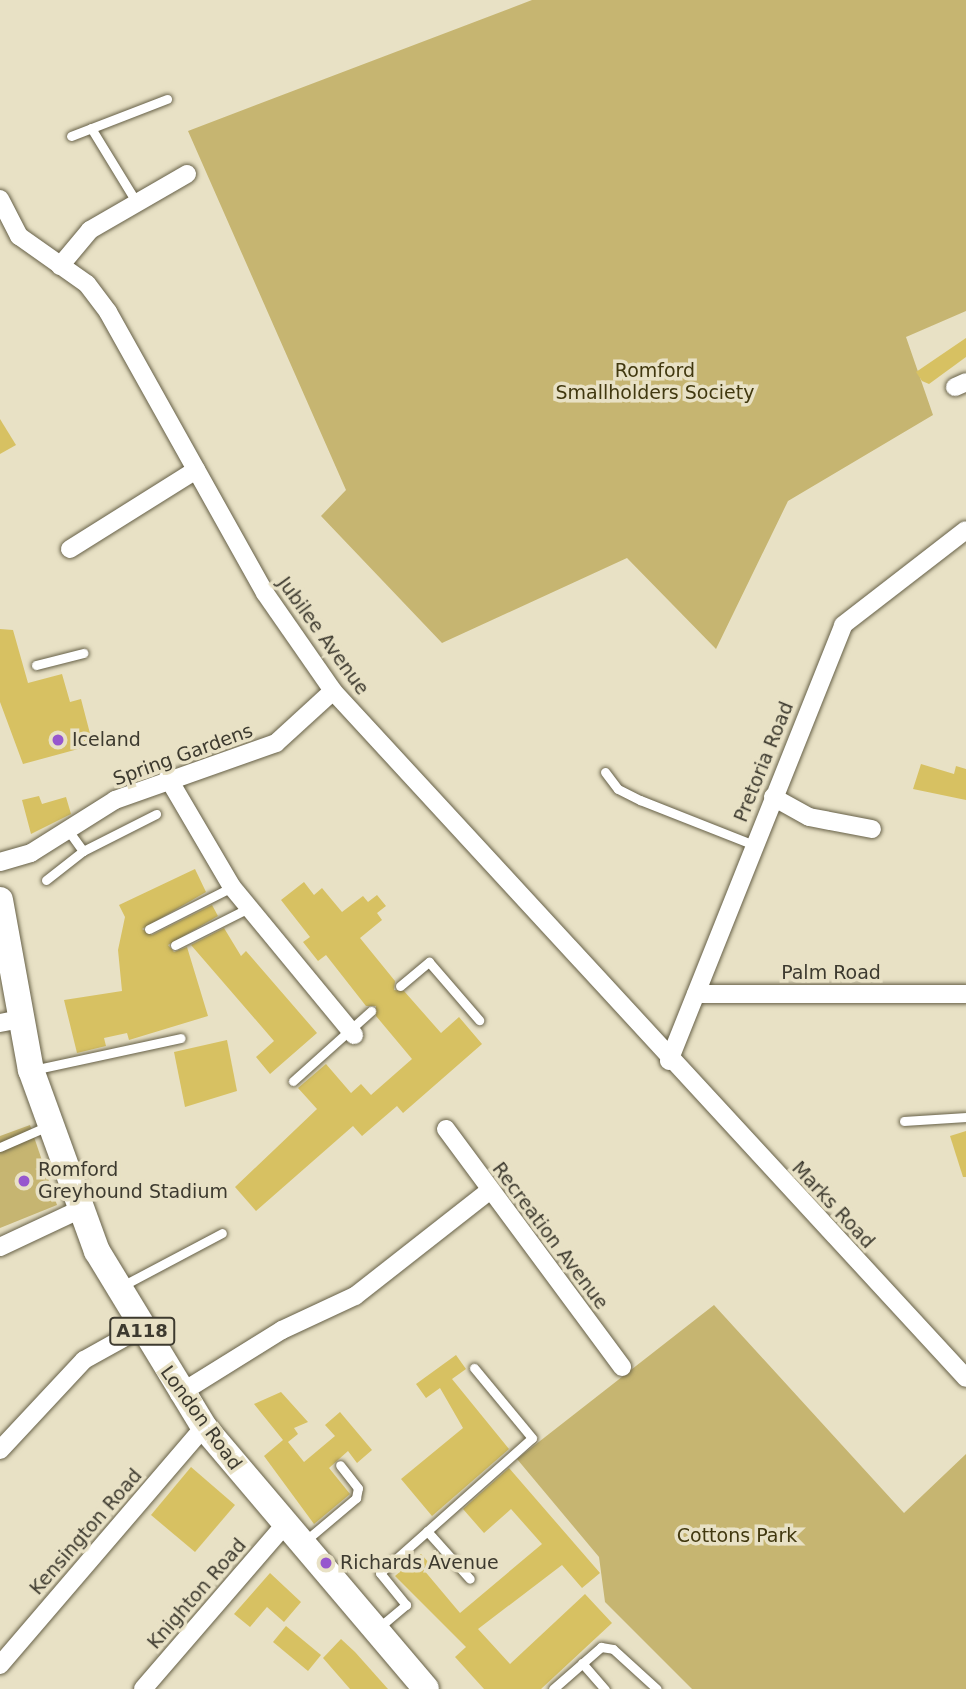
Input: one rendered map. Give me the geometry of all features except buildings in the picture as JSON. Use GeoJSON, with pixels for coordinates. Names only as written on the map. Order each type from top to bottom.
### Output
{"type":"FeatureCollection","features":[{"type":"Feature","properties":{"kind":"main road","name":"London Road"},"geometry":{"type":"LineString","coordinates":[[0,900],[10,1021],[32,1070],[77,1211],[117,1288],[179,1394],[204,1427],[291,1537],[426,1689]]}},
{"type":"Feature","properties":{"kind":"street"},"geometry":{"type":"LineString","coordinates":[[60,266],[90,230],[187,174]]}},
{"type":"Feature","properties":{"kind":"street","name":"Jubilee Avenue"},"geometry":{"type":"LineString","coordinates":[[0,199],[19,236],[87,284],[108,312],[265,593],[333,691],[669,1061]]}},
{"type":"Feature","properties":{"kind":"street"},"geometry":{"type":"LineString","coordinates":[[70,549],[196,470]]}},
{"type":"Feature","properties":{"kind":"street","name":"Pretoria Road"},"geometry":{"type":"LineString","coordinates":[[669,1061],[843,625],[966,530]]}},
{"type":"Feature","properties":{"kind":"street","name":"Spring Gardens"},"geometry":{"type":"LineString","coordinates":[[0,862],[31,853],[68,830],[168,778],[276,743],[333,691]]}},
{"type":"Feature","properties":{"kind":"street"},"geometry":{"type":"LineString","coordinates":[[168,778],[232,887],[352,1033]]}},
{"type":"Feature","properties":{"kind":"street"},"geometry":{"type":"LineString","coordinates":[[773,797],[809,817],[872,829]]}},
{"type":"Feature","properties":{"kind":"street","name":"Palm Road"},"geometry":{"type":"LineString","coordinates":[[696,994],[966,994]]}},
{"type":"Feature","properties":{"kind":"street","name":"Marks Road"},"geometry":{"type":"LineString","coordinates":[[669,1061],[966,1378]]}},
{"type":"Feature","properties":{"kind":"street","name":"Recreation Avenue"},"geometry":{"type":"LineString","coordinates":[[446,1129],[489,1191],[622,1367]]}},
{"type":"Feature","properties":{"kind":"street"},"geometry":{"type":"LineString","coordinates":[[179,1394],[282,1330],[355,1296],[489,1191]]}},
{"type":"Feature","properties":{"kind":"street"},"geometry":{"type":"LineString","coordinates":[[0,1247],[77,1211]]}},
{"type":"Feature","properties":{"kind":"street"},"geometry":{"type":"LineString","coordinates":[[0,1450],[84,1360],[140,1329]]}},
{"type":"Feature","properties":{"kind":"street","name":"Kensington Road"},"geometry":{"type":"LineString","coordinates":[[0,1665],[204,1427]]}},
{"type":"Feature","properties":{"kind":"street","name":"Knighton Road"},"geometry":{"type":"LineString","coordinates":[[143,1689],[291,1537]]}},
{"type":"Feature","properties":{"kind":"lane"},"geometry":{"type":"LineString","coordinates":[[71,136],[167,99]]}},
{"type":"Feature","properties":{"kind":"lane"},"geometry":{"type":"LineString","coordinates":[[91,128],[137,203]]}},
{"type":"Feature","properties":{"kind":"lane"},"geometry":{"type":"LineString","coordinates":[[36,665],[83,653]]}},
{"type":"Feature","properties":{"kind":"lane"},"geometry":{"type":"LineString","coordinates":[[605,772],[618,789],[640,800],[754,845]]}},
{"type":"Feature","properties":{"kind":"lane"},"geometry":{"type":"LineString","coordinates":[[46,880],[83,851],[156,814]]}},
{"type":"Feature","properties":{"kind":"lane"},"geometry":{"type":"LineString","coordinates":[[68,830],[83,851]]}},
{"type":"Feature","properties":{"kind":"lane"},"geometry":{"type":"LineString","coordinates":[[149,929],[232,887]]}},
{"type":"Feature","properties":{"kind":"lane"},"geometry":{"type":"LineString","coordinates":[[175,945],[249,908]]}},
{"type":"Feature","properties":{"kind":"lane"},"geometry":{"type":"LineString","coordinates":[[400,986],[429,962],[479,1020]]}},
{"type":"Feature","properties":{"kind":"lane"},"geometry":{"type":"LineString","coordinates":[[293,1081],[352,1033],[371,1012]]}},
{"type":"Feature","properties":{"kind":"lane"},"geometry":{"type":"LineString","coordinates":[[32,1070],[181,1038]]}},
{"type":"Feature","properties":{"kind":"lane"},"geometry":{"type":"LineString","coordinates":[[904,1121],[966,1117]]}},
{"type":"Feature","properties":{"kind":"lane"},"geometry":{"type":"LineString","coordinates":[[0,1147],[48,1126]]}},
{"type":"Feature","properties":{"kind":"lane"},"geometry":{"type":"LineString","coordinates":[[117,1288],[222,1233]]}},
{"type":"Feature","properties":{"kind":"lane"},"geometry":{"type":"LineString","coordinates":[[376,1630],[406,1605],[380,1573],[532,1438],[474,1368]]}},
{"type":"Feature","properties":{"kind":"lane"},"geometry":{"type":"LineString","coordinates":[[291,1537],[356,1498],[358,1488],[340,1465]]}},
{"type":"Feature","properties":{"kind":"lane"},"geometry":{"type":"LineString","coordinates":[[427,1531],[470,1579]]}},
{"type":"Feature","properties":{"kind":"lane"},"geometry":{"type":"LineString","coordinates":[[553,1689],[601,1647],[613,1648],[657,1689]]}},
{"type":"Feature","properties":{"kind":"lane"},"geometry":{"type":"LineString","coordinates":[[582,1662],[605,1689]]}},
{"type":"Feature","properties":{"kind":"green space","name":"Romford Smallholders Society"},"geometry":{"type":"Polygon","coordinates":[[[532,0],[966,0],[966,311],[906,337],[933,415],[788,501],[716,649],[627,558],[442,643],[321,516],[346,490],[188,131],[532,0]]]}},
{"type":"Feature","properties":{"kind":"green space","name":"Romford Greyhound Stadium"},"geometry":{"type":"Polygon","coordinates":[[[30,1125],[57,1205],[0,1228],[0,1136],[30,1125]]]}},
{"type":"Feature","properties":{"kind":"green space","name":"Cottons Park"},"geometry":{"type":"Polygon","coordinates":[[[714,1305],[904,1513],[966,1454],[966,1689],[692,1689],[605,1602],[599,1557],[517,1459],[714,1305]]]}},
{"type":"Feature","properties":{"kind":"place","name":"Iceland"},"geometry":{"type":"Point","coordinates":[58,740]}},
{"type":"Feature","properties":{"kind":"place","name":"Romford Greyhound Stadium"},"geometry":{"type":"Point","coordinates":[24,1181]}},
{"type":"Feature","properties":{"kind":"place","name":"Richards Avenue"},"geometry":{"type":"Point","coordinates":[326,1563]}}]}
